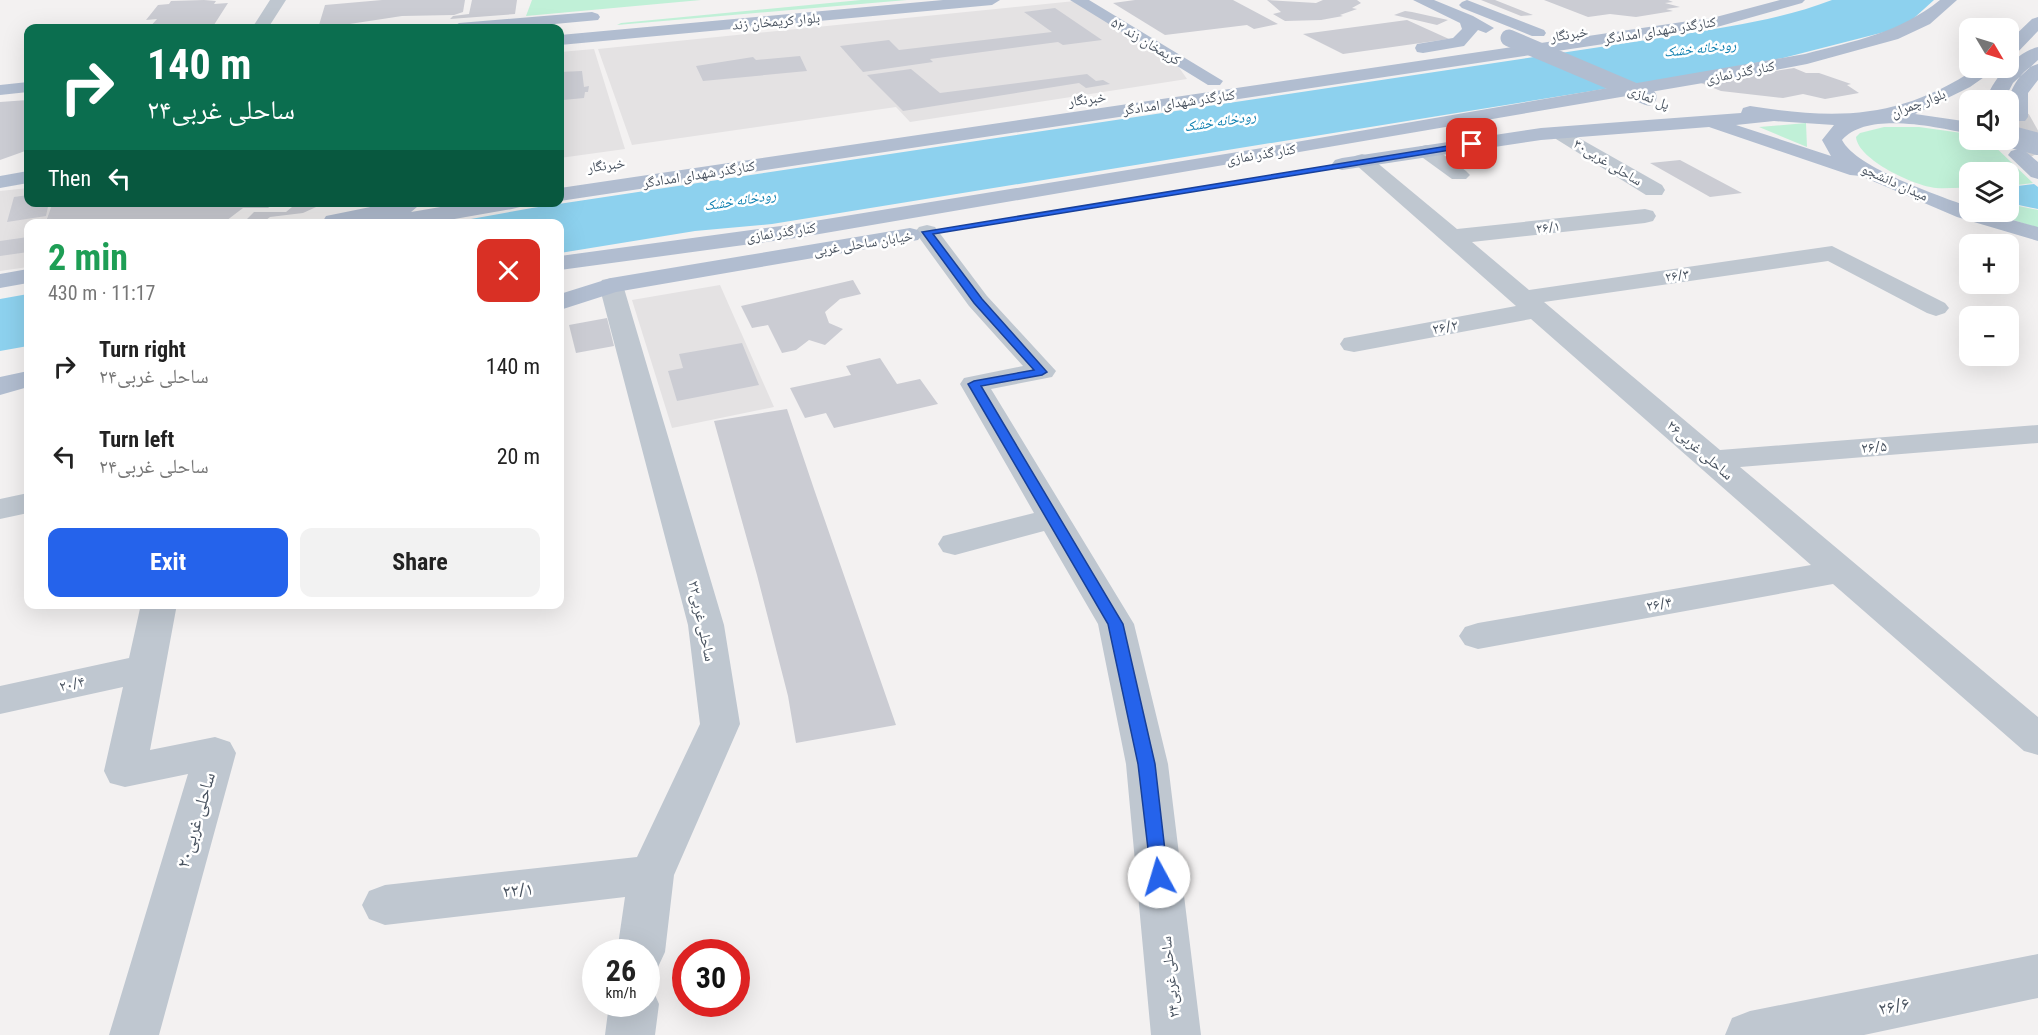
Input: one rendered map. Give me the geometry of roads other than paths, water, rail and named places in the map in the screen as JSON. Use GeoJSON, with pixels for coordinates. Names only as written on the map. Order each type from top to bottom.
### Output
{"type":"FeatureCollection","features":[{"type":"Feature","properties":{"kind":"main road","name":"بلوار کریمخان زند"},"geometry":{"type":"LineString","coordinates":[[564,40],[992,0]]}},
{"type":"Feature","properties":{"kind":"main road","name":"کریمخان زند ۵۲"},"geometry":{"type":"LineString","coordinates":[[1078,0],[1214,81]]}},
{"type":"Feature","properties":{"kind":"main road","name":"پل نمازی"},"geometry":{"type":"LineString","coordinates":[[1421,0],[1648,97],[1705,108]]}},
{"type":"Feature","properties":{"kind":"main road","name":"پل نمازی"},"geometry":{"type":"LineString","coordinates":[[1455,0],[1675,91],[1787,150],[1882,178]]}},
{"type":"Feature","properties":{"kind":"main road","name":"خبرنگار"},"geometry":{"type":"LineString","coordinates":[[918,122],[1311,67],[1380,62],[1674,18],[1756,0]]}},
{"type":"Feature","properties":{"kind":"main road","name":"کنارگذر شهدای امدادگر"},"geometry":{"type":"LineString","coordinates":[[564,194],[1717,22],[1797,0]]}},
{"type":"Feature","properties":{"kind":"main road","name":"کنار گذر نمازی"},"geometry":{"type":"LineString","coordinates":[[564,262],[796,231],[1683,83],[1807,59],[1892,36],[1957,3]]}},
{"type":"Feature","properties":{"kind":"main road"},"geometry":{"type":"LineString","coordinates":[[506,24],[612,15]]}},
{"type":"Feature","properties":{"kind":"main road"},"geometry":{"type":"LineString","coordinates":[[1410,50],[1458,42],[1470,30],[1467,19]]}},
{"type":"Feature","properties":{"kind":"main road"},"geometry":{"type":"LineString","coordinates":[[2019,41],[2038,22]]}},
{"type":"Feature","properties":{"kind":"main road"},"geometry":{"type":"LineString","coordinates":[[1998,90],[2009,75],[2038,52]]}},
{"type":"Feature","properties":{"kind":"main road"},"geometry":{"type":"LineString","coordinates":[[564,181],[1380,62]]}},
{"type":"Feature","properties":{"kind":"main road"},"geometry":{"type":"LineString","coordinates":[[2019,92],[2038,69]]}},
{"type":"Feature","properties":{"kind":"main road","name":"بلوار چمران"},"geometry":{"type":"LineString","coordinates":[[1877,118],[1936,99],[1971,78]]}},
{"type":"Feature","properties":{"kind":"main road"},"geometry":{"type":"LineString","coordinates":[[0,90],[24,87]]}},
{"type":"Feature","properties":{"kind":"main road"},"geometry":{"type":"LineString","coordinates":[[1552,134],[1649,109],[1653,106],[1648,97]]}},
{"type":"Feature","properties":{"kind":"main road"},"geometry":{"type":"LineString","coordinates":[[1936,99],[1959,110]]}},
{"type":"Feature","properties":{"kind":"main road"},"geometry":{"type":"LineString","coordinates":[[1326,166],[1552,134],[1705,108],[1809,119],[1877,118]]}},
{"type":"Feature","properties":{"kind":"main road","name":"میدان دانشجو"},"geometry":{"type":"LineString","coordinates":[[1959,127],[1877,118],[1847,125],[1836,132],[1832,140],[1837,151],[1844,157],[1882,178],[2012,230],[2038,234]]}},
{"type":"Feature","properties":{"kind":"main road"},"geometry":{"type":"LineString","coordinates":[[2019,119],[2038,120]]}},
{"type":"Feature","properties":{"kind":"main road"},"geometry":{"type":"LineString","coordinates":[[1552,134],[1688,142]]}},
{"type":"Feature","properties":{"kind":"main road"},"geometry":{"type":"LineString","coordinates":[[2019,139],[2038,144]]}},
{"type":"Feature","properties":{"kind":"main road"},"geometry":{"type":"LineString","coordinates":[[1712,144],[1787,150]]}},
{"type":"Feature","properties":{"kind":"main road"},"geometry":{"type":"LineString","coordinates":[[2018,155],[2038,173]]}},
{"type":"Feature","properties":{"kind":"main road"},"geometry":{"type":"LineString","coordinates":[[0,182],[24,178]]}},
{"type":"Feature","properties":{"kind":"main road"},"geometry":{"type":"LineString","coordinates":[[341,219],[364,213],[375,207]]}},
{"type":"Feature","properties":{"kind":"main road"},"geometry":{"type":"LineString","coordinates":[[345,219],[408,207]]}},
{"type":"Feature","properties":{"kind":"main road"},"geometry":{"type":"LineString","coordinates":[[412,219],[483,207]]}},
{"type":"Feature","properties":{"kind":"main road","name":"خیابان ساحلی غربی"},"geometry":{"type":"LineString","coordinates":[[564,301],[611,285],[939,230]]}},
{"type":"Feature","properties":{"kind":"main road"},"geometry":{"type":"LineString","coordinates":[[2012,230],[2038,240]]}},
{"type":"Feature","properties":{"kind":"main road"},"geometry":{"type":"LineString","coordinates":[[564,272],[796,231]]}},
{"type":"Feature","properties":{"kind":"main road"},"geometry":{"type":"LineString","coordinates":[[0,280],[24,277]]}},
{"type":"Feature","properties":{"kind":"main road","name":"خیابان ساحلی غربی"},"geometry":{"type":"LineString","coordinates":[[564,285],[574,283],[611,285]]}},
{"type":"Feature","properties":{"kind":"main road"},"geometry":{"type":"LineString","coordinates":[[0,290],[24,287]]}},
{"type":"Feature","properties":{"kind":"main road"},"geometry":{"type":"LineString","coordinates":[[0,366],[24,362]]}},
{"type":"Feature","properties":{"kind":"main road"},"geometry":{"type":"LineString","coordinates":[[0,386],[24,380]]}},
{"type":"Feature","properties":{"kind":"main road"},"geometry":{"type":"LineString","coordinates":[[0,398],[24,396]]}},
{"type":"Feature","properties":{"kind":"street"},"geometry":{"type":"LineString","coordinates":[[263,24],[278,0]]}},
{"type":"Feature","properties":{"kind":"street","name":"ساحلی غربی۳۰"},"geometry":{"type":"LineString","coordinates":[[1552,134],[1654,190]]}},
{"type":"Feature","properties":{"kind":"street"},"geometry":{"type":"LineString","coordinates":[[1426,151],[1459,175]]}},
{"type":"Feature","properties":{"kind":"street","name":"ساحلی غربی۲۶"},"geometry":{"type":"LineString","coordinates":[[1362,160],[2038,740]]}},
{"type":"Feature","properties":{"kind":"street","name":"۲۶/۱"},"geometry":{"type":"LineString","coordinates":[[1452,237],[1645,216]]}},
{"type":"Feature","properties":{"kind":"street","name":"ساحلی غربی۲۴"},"geometry":{"type":"LineString","coordinates":[[939,230],[978,301],[1042,372],[974,384],[1116,624],[1147,764],[1176,1035]]}},
{"type":"Feature","properties":{"kind":"street","name":"۲۶/۳"},"geometry":{"type":"LineString","coordinates":[[1530,304],[1832,253],[1936,308]]}},
{"type":"Feature","properties":{"kind":"street","name":"ساحلی غربی۲۲"},"geometry":{"type":"LineString","coordinates":[[611,285],[706,625],[720,724],[651,875],[643,939]]}},
{"type":"Feature","properties":{"kind":"street","name":"۲۶/۲"},"geometry":{"type":"LineString","coordinates":[[1354,344],[1530,304]]}},
{"type":"Feature","properties":{"kind":"street","name":"۲۶/۵"},"geometry":{"type":"LineString","coordinates":[[1710,459],[2038,434]]}},
{"type":"Feature","properties":{"kind":"street"},"geometry":{"type":"LineString","coordinates":[[0,509],[24,504]]}},
{"type":"Feature","properties":{"kind":"street"},"geometry":{"type":"LineString","coordinates":[[955,544],[1055,518]]}},
{"type":"Feature","properties":{"kind":"street","name":"۲۶/۴"},"geometry":{"type":"LineString","coordinates":[[1478,636],[1841,572]]}},
{"type":"Feature","properties":{"kind":"street","name":"ساحلی غربی۲۰"},"geometry":{"type":"LineString","coordinates":[[134,1035],[215,753],[125,771],[158,609]]}},
{"type":"Feature","properties":{"kind":"street","name":"۲۰/۴"},"geometry":{"type":"LineString","coordinates":[[0,700],[145,668]]}},
{"type":"Feature","properties":{"kind":"street","name":"۲۲/۱"},"geometry":{"type":"LineString","coordinates":[[385,905],[651,875]]}},
{"type":"Feature","properties":{"kind":"street","name":"۲۶/۶"},"geometry":{"type":"LineString","coordinates":[[1750,1035],[2038,976]]}},
{"type":"Feature","properties":{"kind":"street"},"geometry":{"type":"LineString","coordinates":[[630,1035],[632,1017]]}},
{"type":"Feature","properties":{"kind":"water","name":"رودخانه خشک"},"geometry":{"type":"Polygon","coordinates":[[[1832,0],[1934,0],[1904,27],[1783,58],[772,224],[695,231],[564,252],[564,219],[471,219],[539,207],[564,207],[564,203],[1680,35],[1776,17],[1832,0]]]}},
{"type":"Feature","properties":{"kind":"water"},"geometry":{"type":"Polygon","coordinates":[[[2034,184],[2038,187],[2038,209],[2019,205],[2019,186],[2034,184]]]}},
{"type":"Feature","properties":{"kind":"water"},"geometry":{"type":"Polygon","coordinates":[[[24,295],[24,347],[0,351],[0,299],[24,295]]]}},
{"type":"Feature","properties":{"kind":"tunnel"},"geometry":{"type":"LineString","coordinates":[[2019,119],[2038,153]]}}]}
